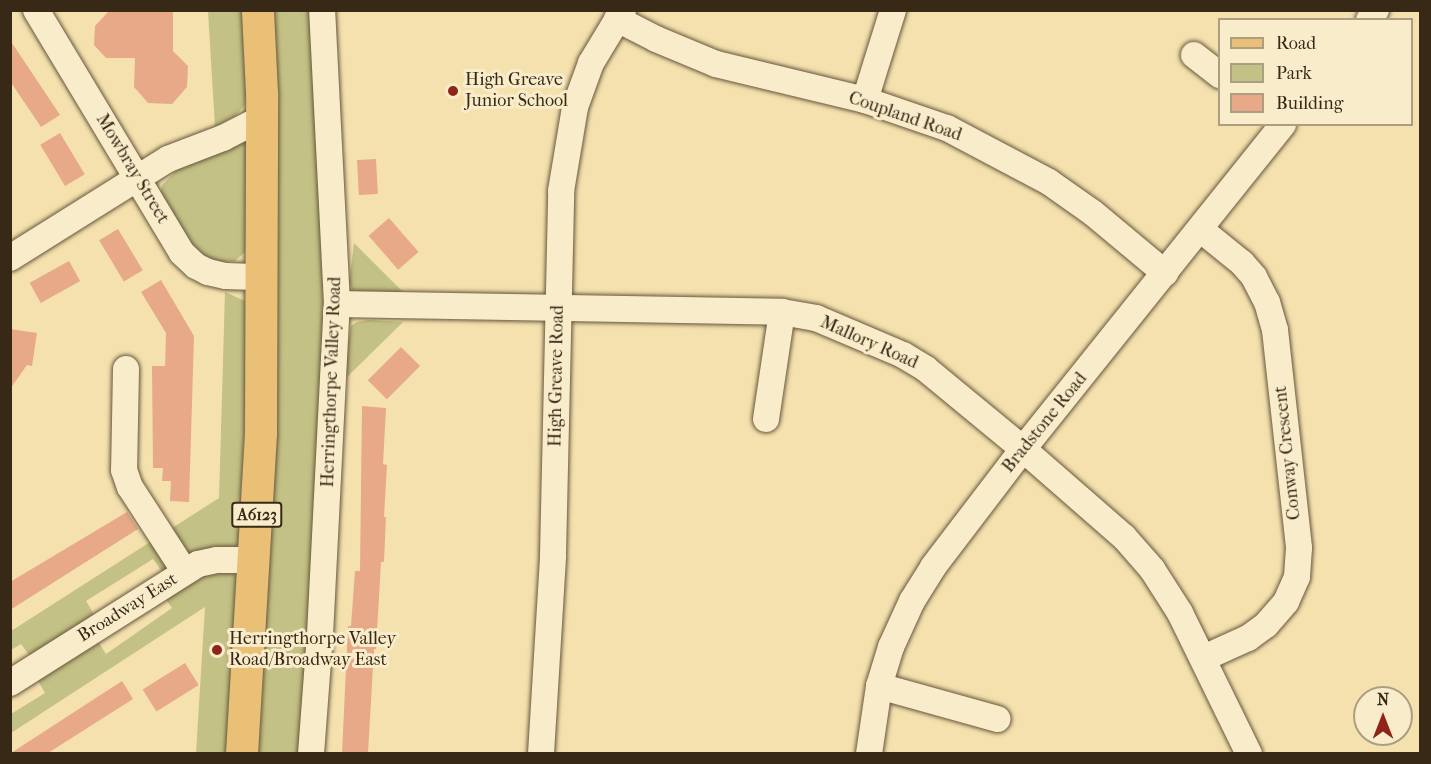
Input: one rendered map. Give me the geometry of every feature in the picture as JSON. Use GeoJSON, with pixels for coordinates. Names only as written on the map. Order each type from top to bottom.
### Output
{"type":"FeatureCollection","features":[{"type":"Feature","properties":{"kind":"main road","name":"A6123"},"geometry":{"type":"LineString","coordinates":[[242,753],[261,434],[262,118],[258,10]]}},
{"type":"Feature","properties":{"kind":"street","name":"Herringthorpe Valley Road"},"geometry":{"type":"LineString","coordinates":[[311,753],[320,635],[337,304],[322,10]]}},
{"type":"Feature","properties":{"kind":"street"},"geometry":{"type":"LineString","coordinates":[[865,100],[893,10]]}},
{"type":"Feature","properties":{"kind":"street","name":"Mowbray Street"},"geometry":{"type":"LineString","coordinates":[[46,14],[182,253],[196,266],[226,276],[262,277]]}},
{"type":"Feature","properties":{"kind":"street","name":"Coupland Road"},"geometry":{"type":"LineString","coordinates":[[620,15],[656,39],[716,64],[865,100],[947,128],[1048,182],[1093,213],[1165,273]]}},
{"type":"Feature","properties":{"kind":"street","name":"High Greave Road"},"geometry":{"type":"LineString","coordinates":[[541,753],[553,555],[561,192],[568,137],[575,107],[591,63],[620,15]]}},
{"type":"Feature","properties":{"kind":"street"},"geometry":{"type":"LineString","coordinates":[[1194,55],[1218,73]]}},
{"type":"Feature","properties":{"kind":"street"},"geometry":{"type":"LineString","coordinates":[[10,258],[168,159],[223,138],[262,118]]}},
{"type":"Feature","properties":{"kind":"street","name":"Bradstone Road"},"geometry":{"type":"LineString","coordinates":[[869,753],[879,686],[891,647],[912,601],[928,575],[1023,449],[1282,126]]}},
{"type":"Feature","properties":{"kind":"street","name":"Conway Crescent"},"geometry":{"type":"LineString","coordinates":[[1200,229],[1242,263],[1254,277],[1268,302],[1275,330],[1299,548],[1297,577],[1286,602],[1273,617],[1248,638],[1204,658]]}},
{"type":"Feature","properties":{"kind":"street","name":"Mallory Road"},"geometry":{"type":"LineString","coordinates":[[337,304],[782,312],[816,318],[903,356],[926,369],[1023,449],[1131,545],[1152,569],[1180,613],[1204,658],[1249,753]]}},
{"type":"Feature","properties":{"kind":"street"},"geometry":{"type":"LineString","coordinates":[[766,420],[782,312]]}},
{"type":"Feature","properties":{"kind":"street"},"geometry":{"type":"LineString","coordinates":[[126,369],[124,470],[130,487],[186,572]]}},
{"type":"Feature","properties":{"kind":"street","name":"Broadway East"},"geometry":{"type":"LineString","coordinates":[[10,682],[207,561],[255,560]]}},
{"type":"Feature","properties":{"kind":"street"},"geometry":{"type":"LineString","coordinates":[[879,686],[997,719]]}},
{"type":"Feature","properties":{"kind":"green space"},"geometry":{"type":"Polygon","coordinates":[[[208,11],[244,11],[247,85],[245,105],[235,116],[215,127],[208,11]]]}},
{"type":"Feature","properties":{"kind":"green space"},"geometry":{"type":"Polygon","coordinates":[[[271,11],[312,11],[327,275],[312,580],[300,753],[254,754],[271,11]]]}},
{"type":"Feature","properties":{"kind":"green space"},"geometry":{"type":"Polygon","coordinates":[[[248,138],[246,251],[235,261],[217,262],[203,257],[189,244],[160,197],[162,185],[179,168],[248,138]]]}},
{"type":"Feature","properties":{"kind":"green space"},"geometry":{"type":"Polygon","coordinates":[[[354,243],[405,294],[362,295],[353,291],[349,283],[354,243]]]}},
{"type":"Feature","properties":{"kind":"green space"},"geometry":{"type":"Polygon","coordinates":[[[225,292],[245,301],[248,309],[241,540],[235,548],[163,573],[153,559],[86,601],[95,616],[30,656],[21,644],[11,650],[11,631],[219,498],[225,292]]]}},
{"type":"Feature","properties":{"kind":"green space"},"geometry":{"type":"Polygon","coordinates":[[[369,320],[403,322],[343,381],[351,326],[357,322],[369,320]]]}},
{"type":"Feature","properties":{"kind":"green space"},"geometry":{"type":"Polygon","coordinates":[[[200,569],[229,571],[238,578],[229,753],[196,753],[205,607],[11,733],[11,714],[45,693],[37,679],[97,640],[106,654],[172,608],[162,594],[200,569]]]}},
{"type":"Feature","properties":{"kind":"building"},"geometry":{"type":"Polygon","coordinates":[[[173,10],[173,51],[188,66],[187,87],[172,104],[148,103],[134,87],[135,58],[106,58],[94,45],[95,26],[108,12],[173,10]]]}},
{"type":"Feature","properties":{"kind":"building"},"geometry":{"type":"Polygon","coordinates":[[[10,40],[60,115],[41,127],[10,81],[10,40]]]}},
{"type":"Feature","properties":{"kind":"building"},"geometry":{"type":"Polygon","coordinates":[[[60,133],[85,174],[65,186],[40,145],[60,133]]]}},
{"type":"Feature","properties":{"kind":"building"},"geometry":{"type":"Polygon","coordinates":[[[376,159],[378,194],[359,195],[357,160],[376,159]]]}},
{"type":"Feature","properties":{"kind":"building"},"geometry":{"type":"Polygon","coordinates":[[[389,218],[419,252],[398,270],[369,236],[389,218]]]}},
{"type":"Feature","properties":{"kind":"building"},"geometry":{"type":"Polygon","coordinates":[[[118,229],[143,270],[124,281],[99,240],[118,229]]]}},
{"type":"Feature","properties":{"kind":"building"},"geometry":{"type":"Polygon","coordinates":[[[69,261],[80,281],[41,303],[30,283],[69,261]]]}},
{"type":"Feature","properties":{"kind":"building"},"geometry":{"type":"Polygon","coordinates":[[[161,280],[194,336],[189,502],[170,501],[171,481],[162,481],[163,468],[153,468],[152,366],[165,366],[166,333],[141,292],[161,280]]]}},
{"type":"Feature","properties":{"kind":"building"},"geometry":{"type":"Polygon","coordinates":[[[10,329],[37,333],[32,366],[27,365],[10,389],[10,329]]]}},
{"type":"Feature","properties":{"kind":"building"},"geometry":{"type":"Polygon","coordinates":[[[401,347],[420,366],[387,399],[368,380],[401,347]]]}},
{"type":"Feature","properties":{"kind":"building"},"geometry":{"type":"Polygon","coordinates":[[[362,406],[386,408],[383,464],[387,465],[384,562],[381,562],[368,753],[342,753],[348,626],[351,626],[355,571],[360,571],[362,406]]]}},
{"type":"Feature","properties":{"kind":"building"},"geometry":{"type":"Polygon","coordinates":[[[127,512],[138,529],[10,610],[10,582],[127,512]]]}},
{"type":"Feature","properties":{"kind":"building"},"geometry":{"type":"Polygon","coordinates":[[[185,663],[199,685],[156,712],[143,689],[185,663]]]}},
{"type":"Feature","properties":{"kind":"building"},"geometry":{"type":"Polygon","coordinates":[[[122,681],[133,699],[48,753],[11,753],[122,681]]]}},
{"type":"Feature","properties":{"kind":"place","name":"High Greave Junior School"},"geometry":{"type":"Point","coordinates":[453,91]}},
{"type":"Feature","properties":{"kind":"place","name":"Herringthorpe Valley Road/Broadway East"},"geometry":{"type":"Point","coordinates":[217,650]}}]}
